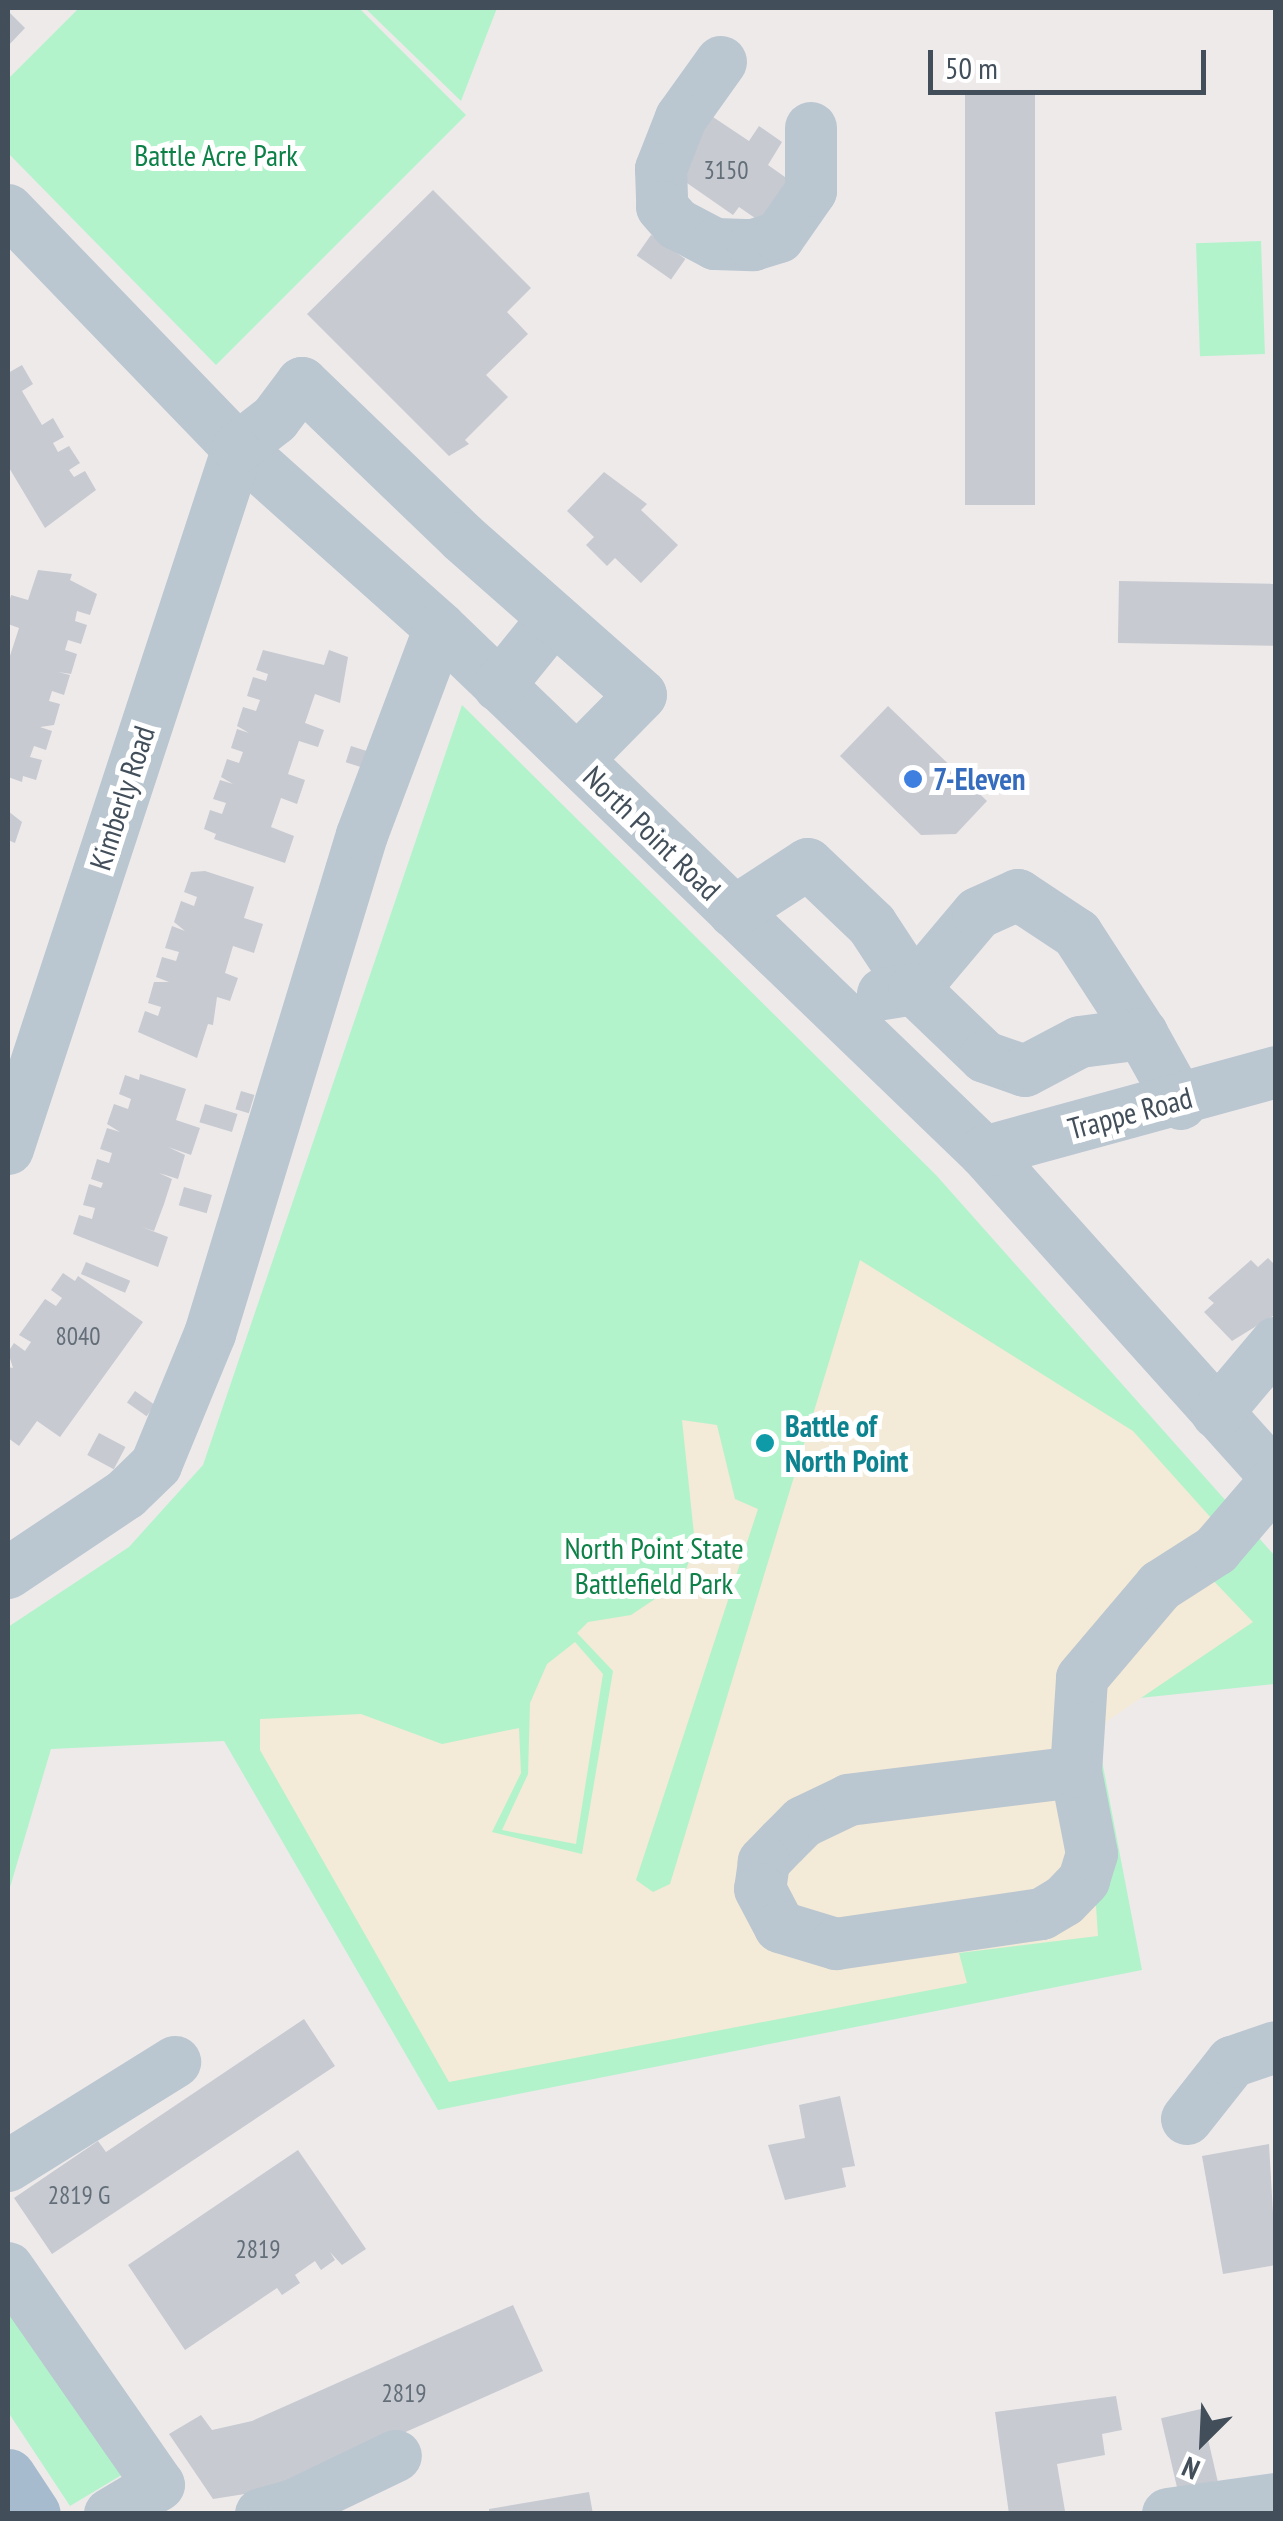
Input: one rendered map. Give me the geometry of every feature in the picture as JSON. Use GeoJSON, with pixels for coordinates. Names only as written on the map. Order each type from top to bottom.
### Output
{"type":"FeatureCollection","features":[{"type":"Feature","properties":{"kind":"main road"},"geometry":{"type":"LineString","coordinates":[[8,2476],[33,2514]]}},
{"type":"Feature","properties":{"kind":"street"},"geometry":{"type":"LineString","coordinates":[[720,62],[681,118],[661,169],[662,207],[677,224],[715,244],[753,246],[779,237],[811,191],[810,128]]}},
{"type":"Feature","properties":{"kind":"street","name":"North Point Road"},"geometry":{"type":"LineString","coordinates":[[8,210],[238,448],[436,625],[984,1152],[1276,1479]]}},
{"type":"Feature","properties":{"kind":"street"},"geometry":{"type":"LineString","coordinates":[[238,448],[275,419],[302,383],[480,553],[641,695],[577,760]]}},
{"type":"Feature","properties":{"kind":"street","name":"Kimberly Road"},"geometry":{"type":"LineString","coordinates":[[8,1149],[238,448]]}},
{"type":"Feature","properties":{"kind":"street"},"geometry":{"type":"LineString","coordinates":[[8,1573],[126,1494],[156,1464],[177,1419],[210,1334],[362,835],[436,625],[480,553]]}},
{"type":"Feature","properties":{"kind":"street"},"geometry":{"type":"LineString","coordinates":[[499,686],[554,618]]}},
{"type":"Feature","properties":{"kind":"street"},"geometry":{"type":"LineString","coordinates":[[734,912],[808,864],[872,925],[914,989],[985,1056],[1025,1071],[1080,1042],[1142,1034]]}},
{"type":"Feature","properties":{"kind":"street"},"geometry":{"type":"LineString","coordinates":[[914,989],[978,913],[1018,895],[1076,934],[1142,1034],[1180,1102]]}},
{"type":"Feature","properties":{"kind":"street"},"geometry":{"type":"LineString","coordinates":[[846,1019],[892,988],[914,989]]}},
{"type":"Feature","properties":{"kind":"street","name":"Trappe Road"},"geometry":{"type":"LineString","coordinates":[[984,1152],[1272,1083]]}},
{"type":"Feature","properties":{"kind":"street"},"geometry":{"type":"LineString","coordinates":[[1217,1412],[1276,1343]]}},
{"type":"Feature","properties":{"kind":"street"},"geometry":{"type":"LineString","coordinates":[[1076,1772],[849,1800],[804,1822],[782,1842],[764,1862],[760,1889],[780,1927],[836,1944],[1042,1914],[1084,1880],[1092,1854],[1076,1772],[1082,1678],[1160,1586],[1216,1550],[1276,1479]]}},
{"type":"Feature","properties":{"kind":"street"},"geometry":{"type":"LineString","coordinates":[[1188,2119],[1232,2062],[1276,2047]]}},
{"type":"Feature","properties":{"kind":"street"},"geometry":{"type":"LineString","coordinates":[[8,2166],[175,2062]]}},
{"type":"Feature","properties":{"kind":"street"},"geometry":{"type":"LineString","coordinates":[[8,2268],[159,2485],[110,2514]]}},
{"type":"Feature","properties":{"kind":"street"},"geometry":{"type":"LineString","coordinates":[[261,2514],[294,2505],[396,2456]]}},
{"type":"Feature","properties":{"kind":"street"},"geometry":{"type":"LineString","coordinates":[[1168,2514],[1276,2499]]}},
{"type":"Feature","properties":{"kind":"green space","name":"Battle Acre Park"},"geometry":{"type":"Polygon","coordinates":[[[79,8],[359,8],[466,115],[216,365],[8,153],[8,79],[79,8]]]}},
{"type":"Feature","properties":{"kind":"green space"},"geometry":{"type":"Polygon","coordinates":[[[365,8],[497,8],[461,101],[365,8]]]}},
{"type":"Feature","properties":{"kind":"green space"},"geometry":{"type":"Polygon","coordinates":[[[1261,241],[1265,354],[1200,356],[1196,243],[1261,241]]]}},
{"type":"Feature","properties":{"kind":"green space","name":"North Point State Battlefield Park"},"geometry":{"type":"Polygon","coordinates":[[[462,705],[936,1175],[1275,1556],[1275,1684],[1091,1703],[1142,1970],[438,2110],[224,1741],[51,1749],[8,1894],[8,1627],[129,1547],[203,1465],[462,705]]]}},
{"type":"Feature","properties":{"kind":"green space"},"geometry":{"type":"Polygon","coordinates":[[[8,2311],[125,2473],[70,2506],[8,2412],[8,2311]]]}},
{"type":"Feature","properties":{"kind":"sand"},"geometry":{"type":"Polygon","coordinates":[[[860,1260],[1133,1431],[1239,1549],[1207,1574],[1253,1622],[1085,1736],[1098,1936],[959,1953],[967,1983],[449,2082],[260,1750],[260,1719],[361,1714],[442,1744],[519,1728],[521,1773],[492,1832],[582,1854],[613,1671],[577,1633],[588,1622],[631,1615],[682,1581],[695,1544],[682,1420],[717,1425],[735,1499],[758,1509],[636,1880],[653,1892],[670,1884],[860,1260]]]}},
{"type":"Feature","properties":{"kind":"sand"},"geometry":{"type":"Polygon","coordinates":[[[575,1642],[603,1674],[576,1844],[502,1830],[528,1774],[530,1703],[547,1664],[575,1642]]]}},
{"type":"Feature","properties":{"kind":"building"},"geometry":{"type":"Polygon","coordinates":[[[8,11],[25,28],[8,46],[8,11]]]}},
{"type":"Feature","properties":{"kind":"building"},"geometry":{"type":"Polygon","coordinates":[[[965,90],[1035,90],[1035,505],[965,505],[965,90]]]}},
{"type":"Feature","properties":{"kind":"building"},"geometry":{"type":"Polygon","coordinates":[[[713,117],[749,141],[759,126],[782,142],[768,165],[802,189],[774,231],[739,207],[733,215],[674,174],[713,117]]]}},
{"type":"Feature","properties":{"kind":"building"},"geometry":{"type":"Polygon","coordinates":[[[433,190],[531,288],[507,312],[528,334],[486,375],[508,397],[465,440],[469,444],[449,456],[307,314],[433,190]]]}},
{"type":"Feature","properties":{"kind":"building"},"geometry":{"type":"Polygon","coordinates":[[[651,235],[685,259],[671,280],[637,255],[651,235]]]}},
{"type":"Feature","properties":{"kind":"building"},"geometry":{"type":"Polygon","coordinates":[[[22,365],[33,384],[22,391],[42,425],[53,418],[64,437],[53,443],[58,452],[69,446],[80,463],[69,470],[74,477],[85,471],[96,490],[45,528],[8,466],[8,373],[22,365]]]}},
{"type":"Feature","properties":{"kind":"building"},"geometry":{"type":"Polygon","coordinates":[[[604,472],[647,504],[641,510],[678,545],[641,583],[615,558],[607,566],[586,545],[594,537],[567,511],[604,472]]]}},
{"type":"Feature","properties":{"kind":"building"},"geometry":{"type":"Polygon","coordinates":[[[38,570],[72,574],[70,580],[97,594],[90,615],[77,611],[75,621],[87,625],[81,644],[68,640],[65,650],[77,654],[71,674],[58,672],[70,675],[64,695],[52,691],[49,701],[60,704],[54,725],[40,727],[52,731],[46,750],[34,746],[30,757],[42,760],[36,780],[23,776],[22,782],[8,777],[8,662],[19,628],[8,624],[8,607],[11,595],[28,600],[38,570]]]}},
{"type":"Feature","properties":{"kind":"building"},"geometry":{"type":"Polygon","coordinates":[[[1119,581],[1276,584],[1275,646],[1118,643],[1119,581]]]}},
{"type":"Feature","properties":{"kind":"building"},"geometry":{"type":"Polygon","coordinates":[[[263,650],[324,665],[329,650],[348,657],[340,703],[315,694],[305,723],[324,730],[318,747],[299,741],[288,774],[305,780],[297,804],[281,798],[271,827],[294,836],[285,863],[214,839],[216,834],[204,829],[210,810],[222,814],[226,803],[213,799],[220,780],[233,784],[221,777],[227,759],[239,763],[243,752],[231,748],[237,729],[249,733],[237,726],[243,707],[256,711],[260,700],[247,696],[253,677],[266,681],[268,674],[256,670],[263,650]]]}},
{"type":"Feature","properties":{"kind":"building","name":"7-Eleven"},"geometry":{"type":"Polygon","coordinates":[[[888,706],[987,801],[956,834],[921,835],[840,756],[888,706]]]}},
{"type":"Feature","properties":{"kind":"building"},"geometry":{"type":"Polygon","coordinates":[[[351,746],[369,752],[364,768],[346,762],[351,746]]]}},
{"type":"Feature","properties":{"kind":"building"},"geometry":{"type":"Polygon","coordinates":[[[8,811],[22,822],[15,843],[8,840],[8,811]]]}},
{"type":"Feature","properties":{"kind":"building"},"geometry":{"type":"Polygon","coordinates":[[[205,871],[254,887],[244,918],[263,924],[254,953],[233,946],[225,973],[238,978],[230,1001],[217,997],[213,1025],[208,1024],[197,1058],[138,1032],[145,1011],[158,1016],[161,1007],[148,1003],[154,982],[169,982],[156,977],[162,957],[176,961],[179,952],[165,948],[172,926],[185,931],[174,922],[181,901],[194,906],[197,897],[184,892],[191,872],[205,871]]]}},
{"type":"Feature","properties":{"kind":"building"},"geometry":{"type":"Polygon","coordinates":[[[140,1074],[186,1089],[176,1120],[200,1128],[191,1155],[168,1147],[185,1155],[178,1179],[159,1173],[172,1179],[154,1231],[142,1227],[168,1237],[158,1267],[73,1234],[79,1215],[92,1219],[95,1208],[83,1205],[89,1184],[101,1188],[103,1183],[91,1179],[97,1159],[109,1163],[112,1153],[100,1149],[107,1128],[120,1132],[107,1124],[114,1104],[128,1109],[131,1099],[119,1094],[125,1075],[139,1080],[140,1074]]]}},
{"type":"Feature","properties":{"kind":"building"},"geometry":{"type":"Polygon","coordinates":[[[241,1091],[254,1095],[249,1113],[235,1109],[241,1091]]]}},
{"type":"Feature","properties":{"kind":"building"},"geometry":{"type":"Polygon","coordinates":[[[205,1104],[238,1114],[232,1132],[199,1122],[205,1104]]]}},
{"type":"Feature","properties":{"kind":"building"},"geometry":{"type":"Polygon","coordinates":[[[184,1187],[212,1195],[207,1213],[179,1205],[184,1187]]]}},
{"type":"Feature","properties":{"kind":"building"},"geometry":{"type":"Polygon","coordinates":[[[1268,1258],[1276,1266],[1273,1316],[1232,1341],[1204,1312],[1214,1303],[1208,1298],[1251,1260],[1258,1267],[1268,1258]]]}},
{"type":"Feature","properties":{"kind":"building"},"geometry":{"type":"Polygon","coordinates":[[[86,1262],[130,1281],[125,1293],[81,1274],[86,1262]]]}},
{"type":"Feature","properties":{"kind":"building"},"geometry":{"type":"Polygon","coordinates":[[[63,1273],[75,1281],[78,1276],[143,1322],[60,1437],[37,1421],[19,1446],[8,1438],[8,1367],[13,1368],[8,1352],[14,1343],[25,1351],[31,1342],[19,1335],[45,1299],[56,1306],[62,1298],[51,1290],[63,1273]]]}},
{"type":"Feature","properties":{"kind":"building"},"geometry":{"type":"Polygon","coordinates":[[[135,1391],[155,1405],[147,1416],[127,1402],[135,1391]]]}},
{"type":"Feature","properties":{"kind":"building"},"geometry":{"type":"Polygon","coordinates":[[[99,1433],[125,1447],[114,1469],[87,1455],[99,1433]]]}},
{"type":"Feature","properties":{"kind":"building"},"geometry":{"type":"Polygon","coordinates":[[[304,2019],[335,2066],[52,2254],[14,2198],[98,2141],[106,2152],[304,2019]]]}},
{"type":"Feature","properties":{"kind":"building"},"geometry":{"type":"Polygon","coordinates":[[[840,2096],[855,2166],[842,2168],[846,2187],[785,2200],[768,2145],[805,2138],[799,2105],[840,2096]]]}},
{"type":"Feature","properties":{"kind":"building"},"geometry":{"type":"Polygon","coordinates":[[[1269,2144],[1276,2265],[1223,2274],[1202,2156],[1269,2144]]]}},
{"type":"Feature","properties":{"kind":"building"},"geometry":{"type":"Polygon","coordinates":[[[298,2150],[366,2249],[342,2265],[330,2252],[335,2260],[321,2270],[315,2261],[295,2275],[300,2283],[282,2295],[277,2288],[185,2350],[128,2265],[298,2150]]]}},
{"type":"Feature","properties":{"kind":"building"},"geometry":{"type":"Polygon","coordinates":[[[513,2305],[543,2371],[277,2489],[213,2499],[169,2434],[201,2415],[212,2430],[252,2421],[513,2305]]]}},
{"type":"Feature","properties":{"kind":"building"},"geometry":{"type":"Polygon","coordinates":[[[1116,2396],[1122,2430],[1102,2434],[1105,2455],[1057,2464],[1065,2511],[1009,2514],[995,2412],[1116,2396]]]}},
{"type":"Feature","properties":{"kind":"building"},"geometry":{"type":"Polygon","coordinates":[[[1201,2409],[1218,2481],[1178,2490],[1161,2418],[1201,2409]]]}},
{"type":"Feature","properties":{"kind":"building"},"geometry":{"type":"Polygon","coordinates":[[[589,2492],[593,2514],[489,2514],[489,2509],[589,2492]]]}},
{"type":"Feature","properties":{"kind":"place","name":"7-Eleven"},"geometry":{"type":"Point","coordinates":[913,779]}},
{"type":"Feature","properties":{"kind":"place","name":"Battle of North Point"},"geometry":{"type":"Point","coordinates":[765,1443]}}]}
